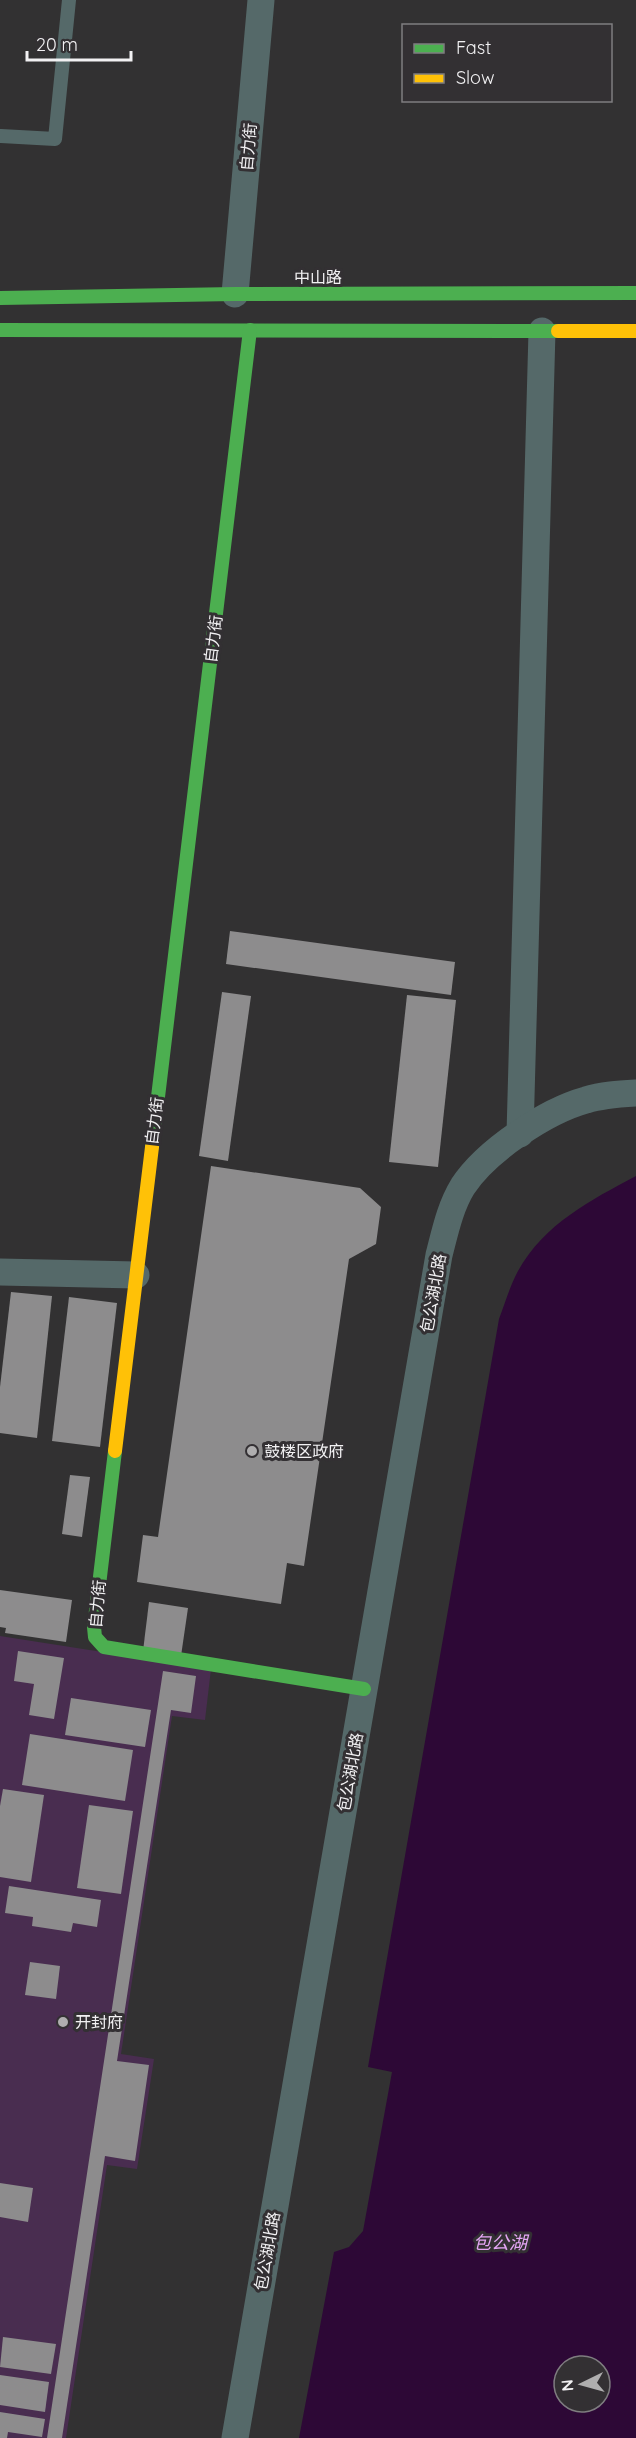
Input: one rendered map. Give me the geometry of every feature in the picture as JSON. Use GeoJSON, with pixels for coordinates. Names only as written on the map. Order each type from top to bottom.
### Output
{"type":"FeatureCollection","features":[{"type":"Feature","properties":{"kind":"street","name":"自力街"},"geometry":{"type":"LineString","coordinates":[[235,294],[261,0]]}},
{"type":"Feature","properties":{"kind":"street","name":"中山路"},"geometry":{"type":"LineString","coordinates":[[0,298],[235,294],[636,293]]}},
{"type":"Feature","properties":{"kind":"street"},"geometry":{"type":"LineString","coordinates":[[0,330],[636,331]]}},
{"type":"Feature","properties":{"kind":"street","name":"自力街"},"geometry":{"type":"LineString","coordinates":[[250,330],[94,1627],[95,1637],[104,1647],[364,1689]]}},
{"type":"Feature","properties":{"kind":"street"},"geometry":{"type":"LineString","coordinates":[[520,1134],[542,331]]}},
{"type":"Feature","properties":{"kind":"street","name":"包公湖北路"},"geometry":{"type":"LineString","coordinates":[[235,2438],[441,1246],[454,1205],[463,1187],[489,1155],[566,1107],[605,1095],[636,1093]]}},
{"type":"Feature","properties":{"kind":"street"},"geometry":{"type":"LineString","coordinates":[[0,1272],[136,1275]]}},
{"type":"Feature","properties":{"kind":"lane"},"geometry":{"type":"LineString","coordinates":[[0,138],[55,139],[69,0]]}},
{"type":"Feature","properties":{"kind":"shaded area","name":"开封府"},"geometry":{"type":"Polygon","coordinates":[[[0,1636],[211,1669],[205,1720],[172,1716],[121,2054],[154,2059],[137,2169],[107,2165],[66,2438],[0,2438],[0,1636]]]}},
{"type":"Feature","properties":{"kind":"water","name":"包公湖"},"geometry":{"type":"Polygon","coordinates":[[[636,1176],[636,2438],[299,2438],[334,2252],[349,2247],[363,2231],[392,2072],[368,2067],[499,1319],[518,1271],[529,1254],[555,1227],[586,1204],[636,1176]]]}},
{"type":"Feature","properties":{"kind":"building"},"geometry":{"type":"Polygon","coordinates":[[[230,931],[455,962],[451,995],[226,964],[230,931]]]}},
{"type":"Feature","properties":{"kind":"building"},"geometry":{"type":"Polygon","coordinates":[[[222,992],[251,996],[228,1161],[199,1156],[222,992]]]}},
{"type":"Feature","properties":{"kind":"building"},"geometry":{"type":"Polygon","coordinates":[[[407,995],[456,1000],[438,1167],[389,1162],[407,995]]]}},
{"type":"Feature","properties":{"kind":"building"},"geometry":{"type":"Polygon","coordinates":[[[211,1166],[360,1188],[381,1207],[376,1244],[349,1259],[304,1566],[287,1563],[281,1604],[137,1582],[143,1535],[158,1537],[211,1166]]]}},
{"type":"Feature","properties":{"kind":"building"},"geometry":{"type":"Polygon","coordinates":[[[11,1292],[52,1296],[37,1438],[0,1433],[0,1387],[11,1292]]]}},
{"type":"Feature","properties":{"kind":"building"},"geometry":{"type":"Polygon","coordinates":[[[69,1297],[117,1303],[100,1447],[52,1441],[69,1297]]]}},
{"type":"Feature","properties":{"kind":"building"},"geometry":{"type":"Polygon","coordinates":[[[70,1475],[90,1477],[82,1537],[62,1534],[70,1475]]]}},
{"type":"Feature","properties":{"kind":"building"},"geometry":{"type":"Polygon","coordinates":[[[0,1590],[72,1600],[66,1642],[5,1633],[6,1628],[0,1627],[0,1590]]]}},
{"type":"Feature","properties":{"kind":"building"},"geometry":{"type":"Polygon","coordinates":[[[149,1602],[188,1608],[181,1656],[143,1651],[149,1602]]]}},
{"type":"Feature","properties":{"kind":"building"},"geometry":{"type":"Polygon","coordinates":[[[18,1651],[64,1658],[54,1719],[29,1715],[34,1684],[14,1681],[18,1651]]]}},
{"type":"Feature","properties":{"kind":"building"},"geometry":{"type":"Polygon","coordinates":[[[163,1671],[196,1676],[191,1713],[171,1710],[117,2061],[149,2065],[135,2161],[105,2156],[62,2438],[47,2438],[163,1671]]]}},
{"type":"Feature","properties":{"kind":"building"},"geometry":{"type":"Polygon","coordinates":[[[71,1698],[151,1710],[145,1747],[65,1735],[71,1698]]]}},
{"type":"Feature","properties":{"kind":"building"},"geometry":{"type":"Polygon","coordinates":[[[30,1734],[133,1750],[125,1801],[22,1785],[30,1734]]]}},
{"type":"Feature","properties":{"kind":"building"},"geometry":{"type":"Polygon","coordinates":[[[3,1789],[44,1795],[31,1882],[0,1877],[0,1806],[3,1789]]]}},
{"type":"Feature","properties":{"kind":"building"},"geometry":{"type":"Polygon","coordinates":[[[89,1805],[133,1811],[121,1894],[77,1888],[89,1805]]]}},
{"type":"Feature","properties":{"kind":"building"},"geometry":{"type":"Polygon","coordinates":[[[9,1886],[101,1900],[97,1927],[73,1923],[71,1932],[32,1926],[33,1917],[5,1913],[9,1886]]]}},
{"type":"Feature","properties":{"kind":"building"},"geometry":{"type":"Polygon","coordinates":[[[30,1962],[60,1966],[56,1999],[25,1995],[30,1962]]]}},
{"type":"Feature","properties":{"kind":"building"},"geometry":{"type":"Polygon","coordinates":[[[0,2183],[33,2188],[28,2222],[0,2217],[0,2183]]]}},
{"type":"Feature","properties":{"kind":"building"},"geometry":{"type":"Polygon","coordinates":[[[3,2337],[56,2344],[51,2374],[0,2367],[3,2337]]]}},
{"type":"Feature","properties":{"kind":"building"},"geometry":{"type":"Polygon","coordinates":[[[0,2375],[49,2382],[45,2412],[0,2405],[0,2375]]]}},
{"type":"Feature","properties":{"kind":"building"},"geometry":{"type":"Polygon","coordinates":[[[0,2412],[45,2419],[42,2437],[8,2432],[7,2438],[0,2438],[0,2412]]]}},
{"type":"Feature","properties":{"kind":"traffic: fast"},"geometry":{"type":"LineString","coordinates":[[0,298],[235,294],[636,293]]}},
{"type":"Feature","properties":{"kind":"traffic: fast"},"geometry":{"type":"LineString","coordinates":[[0,330],[558,331]]}},
{"type":"Feature","properties":{"kind":"traffic: fast"},"geometry":{"type":"LineString","coordinates":[[152,1147],[250,330]]}},
{"type":"Feature","properties":{"kind":"traffic: fast"},"geometry":{"type":"LineString","coordinates":[[115,1451],[94,1627],[95,1637],[104,1647],[364,1689]]}},
{"type":"Feature","properties":{"kind":"traffic: slow"},"geometry":{"type":"LineString","coordinates":[[558,331],[636,331]]}},
{"type":"Feature","properties":{"kind":"traffic: slow"},"geometry":{"type":"LineString","coordinates":[[115,1451],[152,1147]]}},
{"type":"Feature","properties":{"kind":"place","name":"鼓楼区政府"},"geometry":{"type":"Point","coordinates":[252,1451]}},
{"type":"Feature","properties":{"kind":"place","name":"开封府"},"geometry":{"type":"Point","coordinates":[63,2022]}}]}
